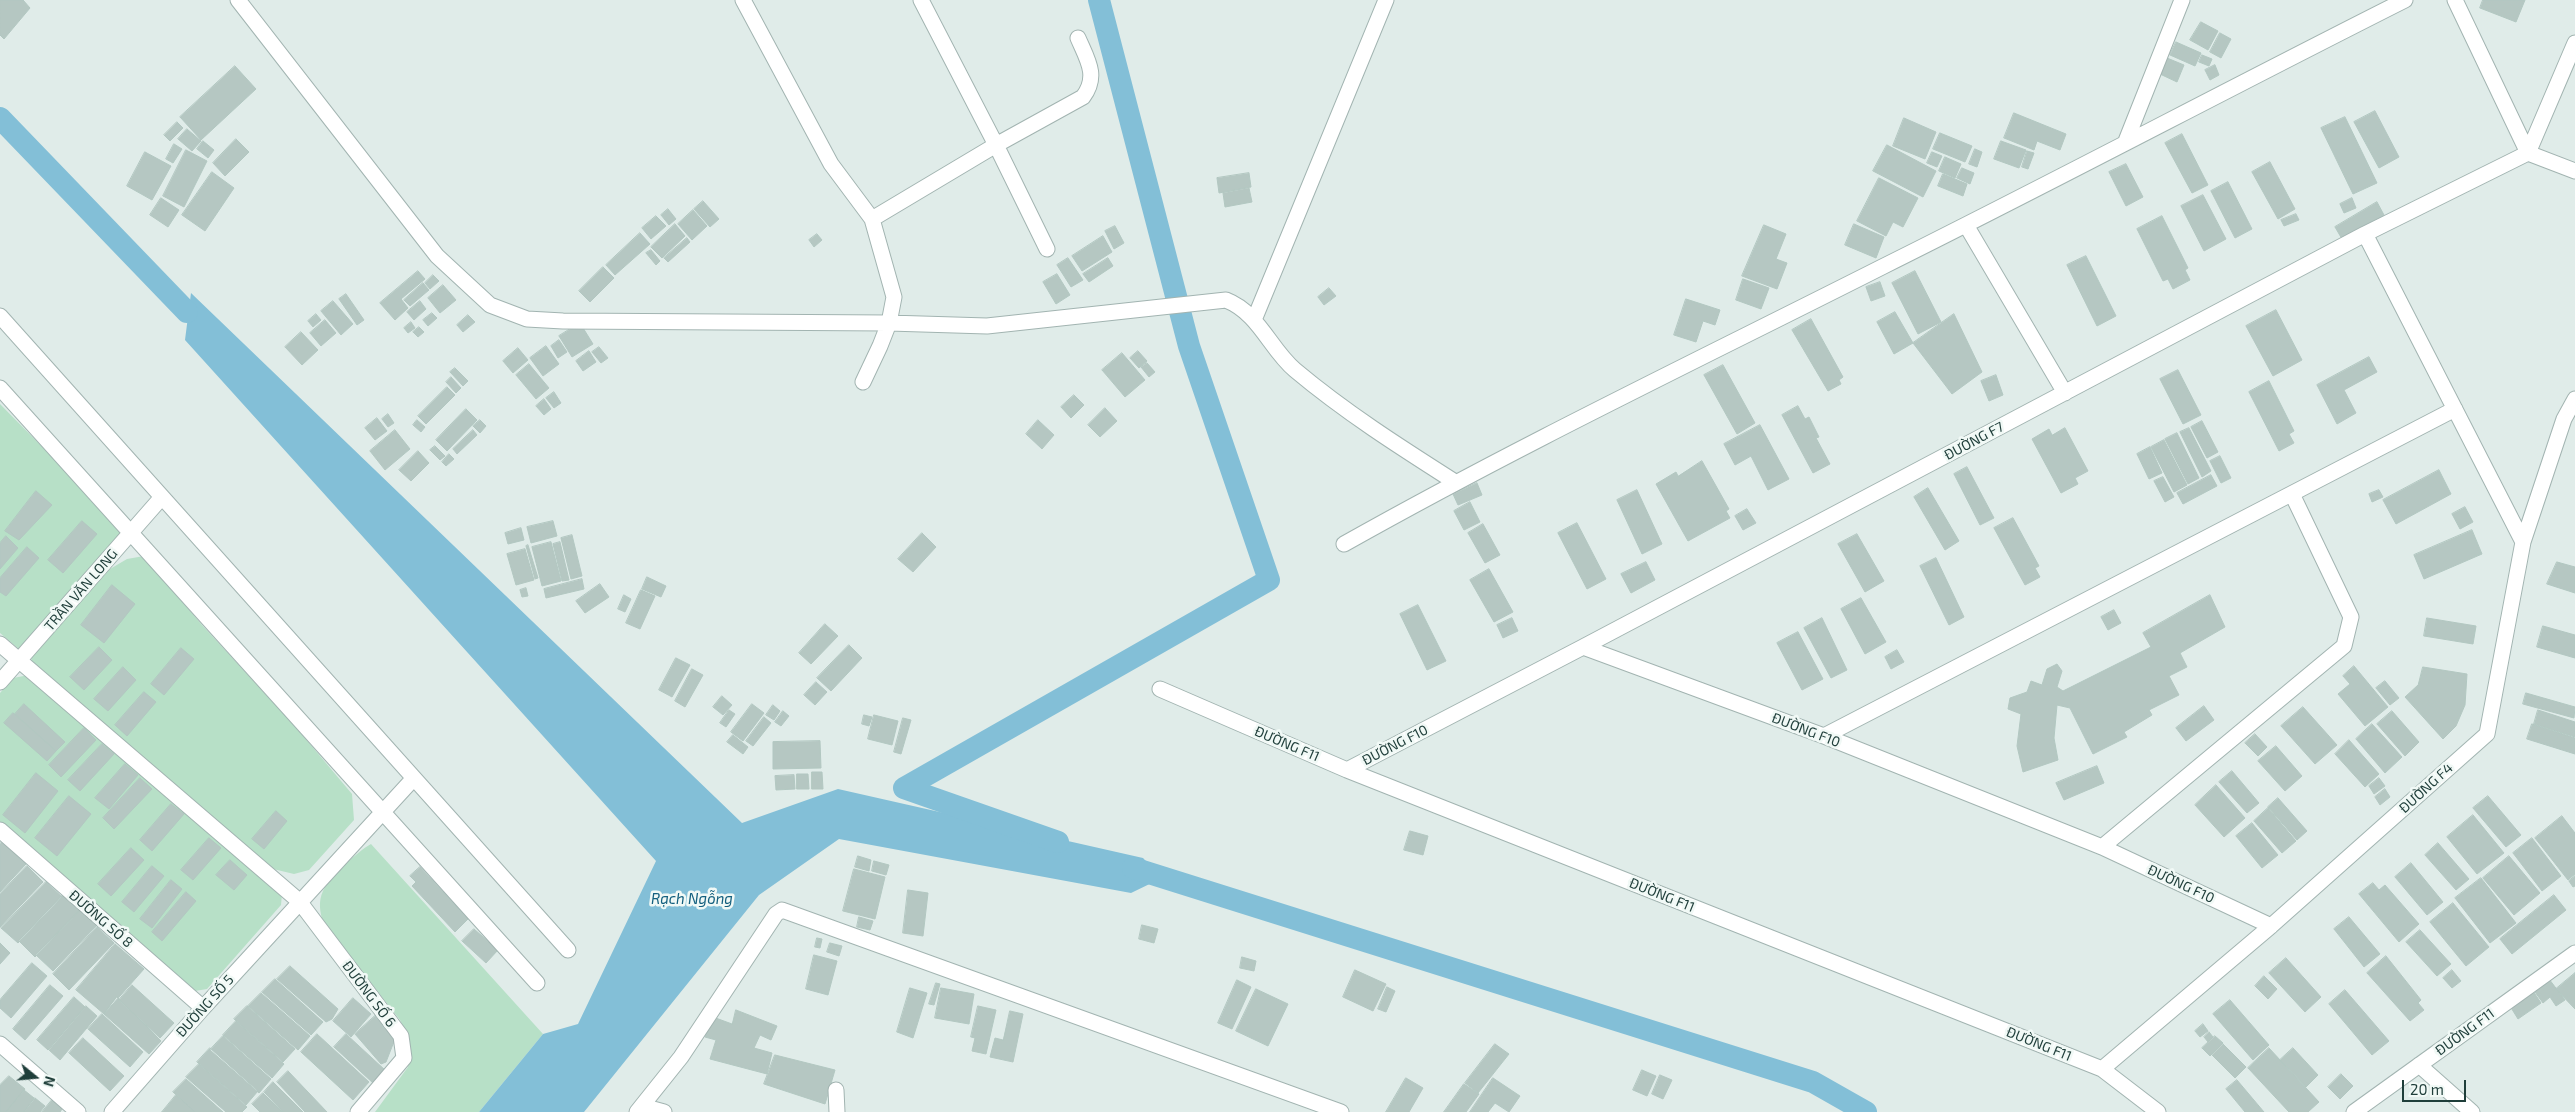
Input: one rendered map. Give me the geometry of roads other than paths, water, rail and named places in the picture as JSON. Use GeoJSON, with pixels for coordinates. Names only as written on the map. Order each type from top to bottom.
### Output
{"type":"FeatureCollection","features":[{"type":"Feature","properties":{"kind":"street"},"geometry":{"type":"LineString","coordinates":[[238,0],[437,256],[490,305],[527,319],[563,322],[889,322],[987,326],[1226,300],[1238,305],[1254,320],[1293,369],[1396,445],[1455,482]]}},
{"type":"Feature","properties":{"kind":"street"},"geometry":{"type":"LineString","coordinates":[[743,0],[831,164],[872,219],[892,286],[893,305],[889,322],[863,382]]}},
{"type":"Feature","properties":{"kind":"street"},"geometry":{"type":"LineString","coordinates":[[921,0],[1047,249]]}},
{"type":"Feature","properties":{"kind":"street"},"geometry":{"type":"LineString","coordinates":[[1254,320],[1386,0]]}},
{"type":"Feature","properties":{"kind":"street"},"geometry":{"type":"LineString","coordinates":[[2126,141],[2182,0]]}},
{"type":"Feature","properties":{"kind":"street"},"geometry":{"type":"LineString","coordinates":[[1344,544],[1455,482],[1966,225],[2126,141],[2405,0]]}},
{"type":"Feature","properties":{"kind":"street"},"geometry":{"type":"LineString","coordinates":[[2455,0],[2528,153],[2575,171]]}},
{"type":"Feature","properties":{"kind":"street"},"geometry":{"type":"LineString","coordinates":[[872,219],[996,145],[1083,97],[1089,90],[1092,78],[1091,67],[1078,38]]}},
{"type":"Feature","properties":{"kind":"street"},"geometry":{"type":"LineString","coordinates":[[2528,153],[2575,42]]}},
{"type":"Feature","properties":{"kind":"street","name":"ĐƯỜNG F7"},"geometry":{"type":"LineString","coordinates":[[1583,648],[2365,234],[2528,153]]}},
{"type":"Feature","properties":{"kind":"street"},"geometry":{"type":"LineString","coordinates":[[1966,225],[2065,393]]}},
{"type":"Feature","properties":{"kind":"street"},"geometry":{"type":"LineString","coordinates":[[2365,234],[2523,542]]}},
{"type":"Feature","properties":{"kind":"street"},"geometry":{"type":"LineString","coordinates":[[0,316],[568,950]]}},
{"type":"Feature","properties":{"kind":"street"},"geometry":{"type":"LineString","coordinates":[[0,388],[537,984]]}},
{"type":"Feature","properties":{"kind":"street","name":"ĐƯỜNG F4"},"geometry":{"type":"LineString","coordinates":[[2102,1069],[2271,926],[2487,734],[2523,542],[2564,419],[2575,399]]}},
{"type":"Feature","properties":{"kind":"street"},"geometry":{"type":"LineString","coordinates":[[1824,736],[2455,409]]}},
{"type":"Feature","properties":{"kind":"street"},"geometry":{"type":"LineString","coordinates":[[2102,847],[2344,646],[2351,616],[2292,494]]}},
{"type":"Feature","properties":{"kind":"street","name":"TRẦN VĂN LONG"},"geometry":{"type":"LineString","coordinates":[[0,682],[162,497]]}},
{"type":"Feature","properties":{"kind":"street","name":"ĐƯỜNG SỐ 6"},"geometry":{"type":"LineString","coordinates":[[0,644],[299,901],[401,1036],[404,1058],[358,1112]]}},
{"type":"Feature","properties":{"kind":"street","name":"ĐƯỜNG F10"},"geometry":{"type":"LineString","coordinates":[[1347,770],[1583,648],[1824,736],[2102,847],[2271,926]]}},
{"type":"Feature","properties":{"kind":"street","name":"ĐƯỜNG F11"},"geometry":{"type":"LineString","coordinates":[[1160,689],[1347,770],[2102,1069],[2158,1112]]}},
{"type":"Feature","properties":{"kind":"street","name":"ĐƯỜNG SỐ 5"},"geometry":{"type":"LineString","coordinates":[[112,1112],[202,1008],[414,778]]}},
{"type":"Feature","properties":{"kind":"street","name":"ĐƯỜNG SỐ 8"},"geometry":{"type":"LineString","coordinates":[[0,830],[202,1008]]}},
{"type":"Feature","properties":{"kind":"street"},"geometry":{"type":"LineString","coordinates":[[640,1109],[681,1057],[776,914],[782,910],[1341,1112]]}},
{"type":"Feature","properties":{"kind":"street","name":"ĐƯỜNG F11"},"geometry":{"type":"LineString","coordinates":[[2354,1112],[2575,952]]}},
{"type":"Feature","properties":{"kind":"street"},"geometry":{"type":"LineString","coordinates":[[0,1044],[78,1112]]}},
{"type":"Feature","properties":{"kind":"street"},"geometry":{"type":"LineString","coordinates":[[2419,1065],[2472,1112]]}},
{"type":"Feature","properties":{"kind":"street"},"geometry":{"type":"LineString","coordinates":[[836,1090],[837,1112]]}},
{"type":"Feature","properties":{"kind":"street"},"geometry":{"type":"LineString","coordinates":[[640,1109],[664,1112]]}},
{"type":"Feature","properties":{"kind":"water","name":"Rạch Ngỗng"},"geometry":{"type":"Polygon","coordinates":[[[191,293],[742,823],[838,789],[1143,858],[1162,878],[1131,893],[839,839],[759,895],[584,1112],[479,1112],[543,1034],[578,1024],[656,861],[185,340],[191,293]]]}},
{"type":"Feature","properties":{"kind":"waterway"},"geometry":{"type":"LineString","coordinates":[[1058,842],[904,788],[1269,580],[1189,346],[1099,0]]}},
{"type":"Feature","properties":{"kind":"waterway"},"geometry":{"type":"LineString","coordinates":[[0,118],[187,312]]}},
{"type":"Feature","properties":{"kind":"waterway"},"geometry":{"type":"LineString","coordinates":[[1133,868],[1813,1082],[1866,1112]]}}]}
